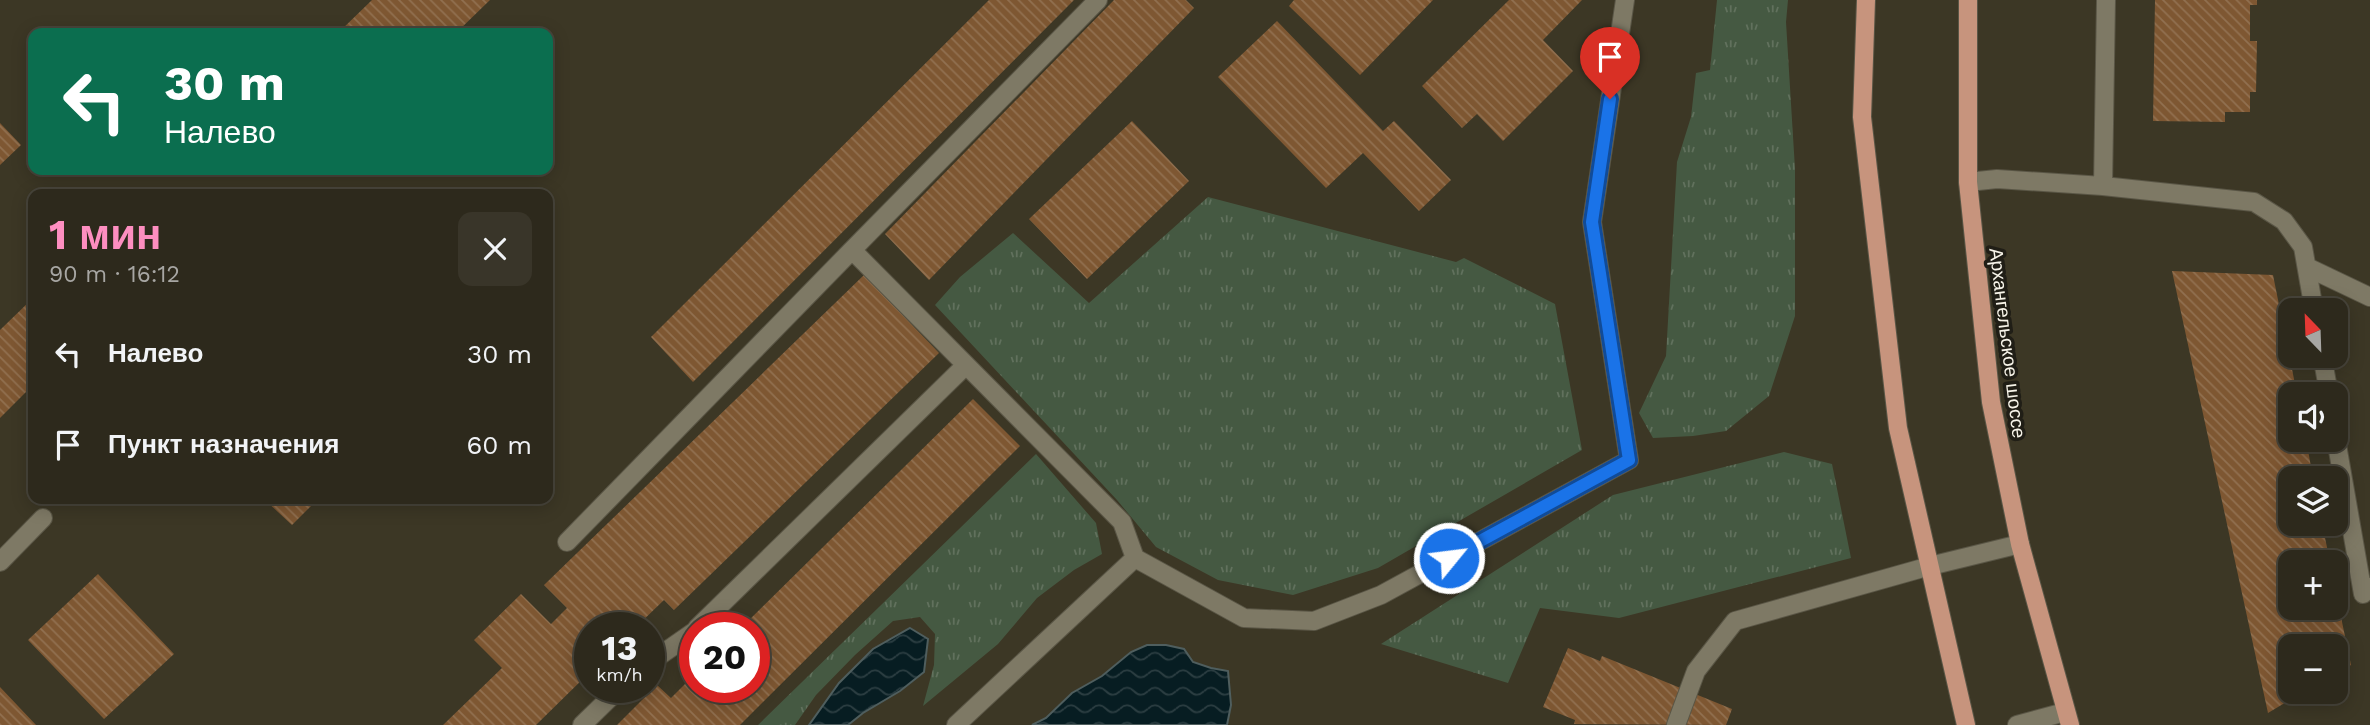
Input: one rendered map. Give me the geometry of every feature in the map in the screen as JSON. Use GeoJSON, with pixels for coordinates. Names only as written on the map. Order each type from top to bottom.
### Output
{"type":"FeatureCollection","features":[{"type":"Feature","properties":{"kind":"main road"},"geometry":{"type":"LineString","coordinates":[[1866,0],[1862,117],[1898,428],[1966,725]]}},
{"type":"Feature","properties":{"kind":"main road","name":"Архангельское шоссе"},"geometry":{"type":"LineString","coordinates":[[1968,0],[1968,182],[1991,402],[2020,544],[2067,719]]}},
{"type":"Feature","properties":{"kind":"lane"},"geometry":{"type":"LineString","coordinates":[[567,542],[1098,0]]}},
{"type":"Feature","properties":{"kind":"lane"},"geometry":{"type":"LineString","coordinates":[[852,250],[1122,522],[1135,558],[1244,618],[1314,621],[1381,595],[1629,460],[1592,222],[1625,0]]}},
{"type":"Feature","properties":{"kind":"lane"},"geometry":{"type":"LineString","coordinates":[[2103,186],[2106,0]]}},
{"type":"Feature","properties":{"kind":"lane"},"geometry":{"type":"LineString","coordinates":[[1968,182],[1997,179],[2103,186],[2254,202],[2284,221],[2303,247],[2312,298]]}},
{"type":"Feature","properties":{"kind":"lane"},"geometry":{"type":"LineString","coordinates":[[2307,267],[2370,297]]}},
{"type":"Feature","properties":{"kind":"lane"},"geometry":{"type":"LineString","coordinates":[[713,612],[966,365]]}},
{"type":"Feature","properties":{"kind":"lane"},"geometry":{"type":"LineString","coordinates":[[2338,452],[2363,594],[2370,587]]}},
{"type":"Feature","properties":{"kind":"lane"},"geometry":{"type":"LineString","coordinates":[[0,562],[43,518]]}},
{"type":"Feature","properties":{"kind":"lane"},"geometry":{"type":"LineString","coordinates":[[1676,725],[1696,671],[1735,621],[1930,566],[2020,544]]}},
{"type":"Feature","properties":{"kind":"lane"},"geometry":{"type":"LineString","coordinates":[[956,725],[1135,558]]}},
{"type":"Feature","properties":{"kind":"lane"},"geometry":{"type":"LineString","coordinates":[[582,725],[605,703]]}},
{"type":"Feature","properties":{"kind":"lane"},"geometry":{"type":"LineString","coordinates":[[2017,725],[2067,719]]}},
{"type":"Feature","properties":{"kind":"green space"},"geometry":{"type":"Polygon","coordinates":[[[1717,0],[1788,0],[1786,22],[1795,169],[1795,316],[1769,396],[1726,431],[1653,438],[1639,413],[1666,356],[1677,162],[1691,117],[1696,73],[1710,70],[1717,0]]]}},
{"type":"Feature","properties":{"kind":"green space"},"geometry":{"type":"Polygon","coordinates":[[[1208,197],[1456,262],[1464,258],[1555,304],[1582,450],[1378,568],[1293,595],[1218,580],[1156,547],[1117,500],[935,305],[960,277],[1013,233],[1089,303],[1208,197]]]}},
{"type":"Feature","properties":{"kind":"green space"},"geometry":{"type":"Polygon","coordinates":[[[1784,452],[1832,464],[1851,558],[1619,618],[1540,608],[1508,683],[1381,644],[1613,495],[1784,452]]]}},
{"type":"Feature","properties":{"kind":"green space"},"geometry":{"type":"Polygon","coordinates":[[[1036,454],[1096,523],[1102,554],[1074,570],[1037,598],[998,644],[923,706],[934,665],[935,634],[920,617],[893,621],[816,695],[795,725],[758,725],[1036,454]]]}},
{"type":"Feature","properties":{"kind":"water"},"geometry":{"type":"Polygon","coordinates":[[[910,628],[928,639],[924,672],[848,725],[809,725],[839,683],[873,649],[910,628]]]}},
{"type":"Feature","properties":{"kind":"water"},"geometry":{"type":"Polygon","coordinates":[[[1147,645],[1184,649],[1193,662],[1228,671],[1231,705],[1227,725],[1032,725],[1046,718],[1072,693],[1102,676],[1131,652],[1147,645]]]}},
{"type":"Feature","properties":{"kind":"building"},"geometry":{"type":"Polygon","coordinates":[[[372,0],[490,0],[461,28],[343,28],[372,0]]]}},
{"type":"Feature","properties":{"kind":"building"},"geometry":{"type":"Polygon","coordinates":[[[989,0],[1074,0],[693,382],[651,337],[989,0]]]}},
{"type":"Feature","properties":{"kind":"building"},"geometry":{"type":"Polygon","coordinates":[[[1114,0],[1186,0],[1194,8],[929,280],[885,234],[1114,0]]]}},
{"type":"Feature","properties":{"kind":"building"},"geometry":{"type":"Polygon","coordinates":[[[1294,0],[1433,0],[1360,75],[1289,6],[1294,0]]]}},
{"type":"Feature","properties":{"kind":"building"},"geometry":{"type":"Polygon","coordinates":[[[1509,0],[1582,0],[1543,40],[1573,71],[1503,141],[1477,114],[1462,128],[1422,86],[1509,0]]]}},
{"type":"Feature","properties":{"kind":"building"},"geometry":{"type":"Polygon","coordinates":[[[2155,0],[2257,0],[2257,5],[2250,5],[2250,41],[2257,41],[2256,92],[2250,92],[2250,112],[2225,112],[2225,122],[2153,121],[2155,0]]]}},
{"type":"Feature","properties":{"kind":"building"},"geometry":{"type":"Polygon","coordinates":[[[1277,21],[1383,131],[1394,121],[1451,180],[1419,211],[1363,153],[1326,188],[1218,77],[1277,21]]]}},
{"type":"Feature","properties":{"kind":"building"},"geometry":{"type":"Polygon","coordinates":[[[1132,121],[1189,181],[1087,279],[1029,219],[1132,121]]]}},
{"type":"Feature","properties":{"kind":"building"},"geometry":{"type":"Polygon","coordinates":[[[0,123],[21,145],[0,165],[0,123]]]}},
{"type":"Feature","properties":{"kind":"building"},"geometry":{"type":"Polygon","coordinates":[[[2172,271],[2273,275],[2278,300],[2278,368],[2292,368],[2295,382],[2278,382],[2278,452],[2308,452],[2311,466],[2278,466],[2278,536],[2325,536],[2328,550],[2278,550],[2278,620],[2342,620],[2345,634],[2278,634],[2278,704],[2283,704],[2268,713],[2172,271]]]}},
{"type":"Feature","properties":{"kind":"building"},"geometry":{"type":"Polygon","coordinates":[[[864,275],[939,353],[674,610],[664,600],[652,612],[574,612],[574,688],[536,725],[443,725],[502,668],[474,640],[521,594],[551,624],[567,608],[544,585],[864,275]]]}},
{"type":"Feature","properties":{"kind":"building"},"geometry":{"type":"Polygon","coordinates":[[[28,303],[28,390],[0,418],[0,330],[28,303]]]}},
{"type":"Feature","properties":{"kind":"building"},"geometry":{"type":"Polygon","coordinates":[[[973,399],[1020,446],[770,695],[770,612],[757,612],[973,399]]]}},
{"type":"Feature","properties":{"kind":"building"},"geometry":{"type":"Polygon","coordinates":[[[269,504],[313,504],[292,525],[269,504]]]}},
{"type":"Feature","properties":{"kind":"building"},"geometry":{"type":"Polygon","coordinates":[[[98,574],[174,654],[104,719],[28,640],[98,574]]]}},
{"type":"Feature","properties":{"kind":"building"},"geometry":{"type":"Polygon","coordinates":[[[1568,648],[1600,661],[1602,656],[1732,709],[1726,725],[1574,724],[1575,720],[1543,707],[1568,648]]]}},
{"type":"Feature","properties":{"kind":"building"},"geometry":{"type":"Polygon","coordinates":[[[0,687],[36,725],[0,725],[0,687]]]}},
{"type":"Feature","properties":{"kind":"building"},"geometry":{"type":"Polygon","coordinates":[[[679,690],[679,703],[762,703],[740,725],[617,725],[639,703],[665,703],[665,692],[671,698],[679,690]]]}},
{"type":"Feature","properties":{"kind":"route"},"geometry":{"type":"LineString","coordinates":[[1449,558],[1629,460],[1592,222],[1610,99]]}}]}
